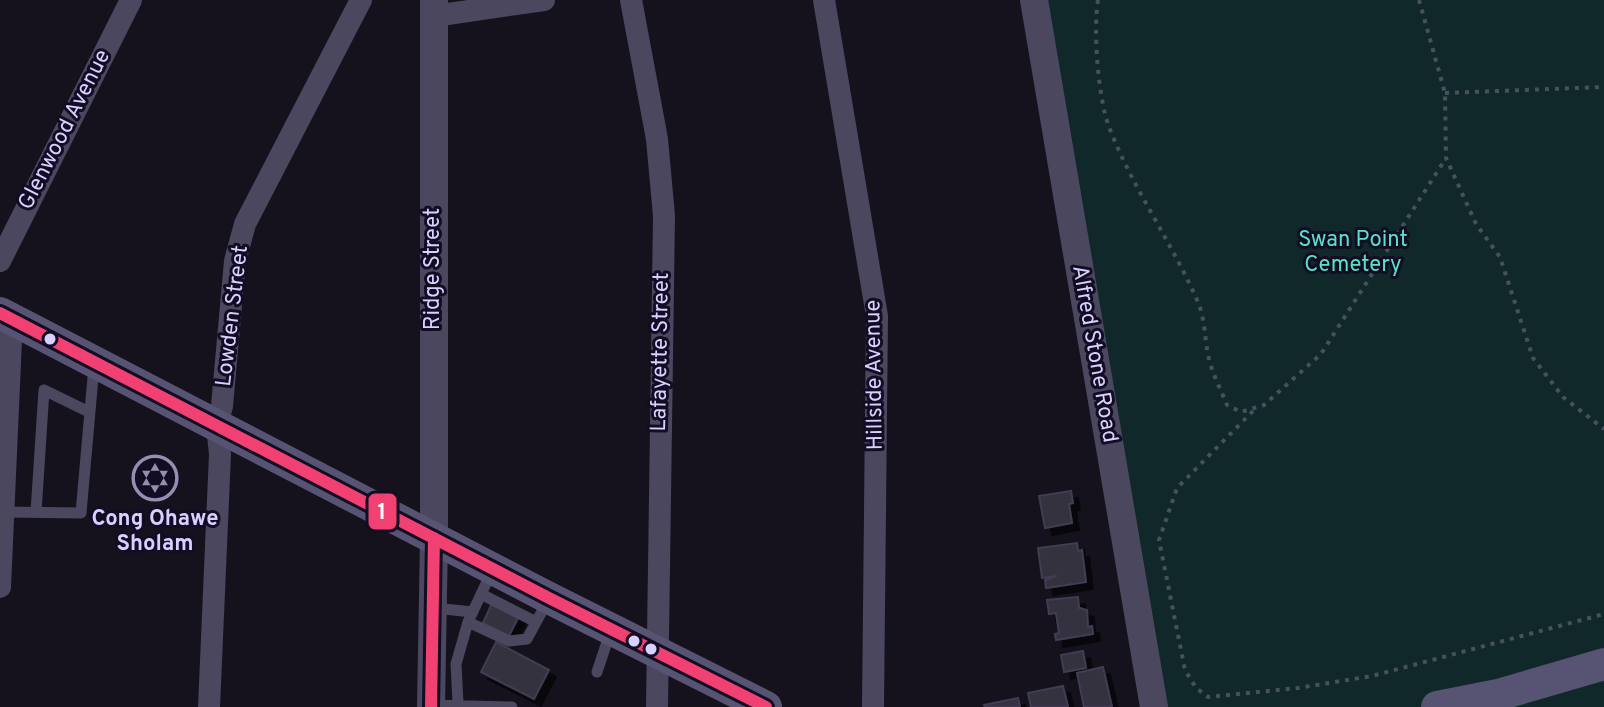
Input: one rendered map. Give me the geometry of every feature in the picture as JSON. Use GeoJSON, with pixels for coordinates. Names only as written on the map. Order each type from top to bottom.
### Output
{"type":"FeatureCollection","features":[{"type":"Feature","properties":{"kind":"main road"},"geometry":{"type":"LineString","coordinates":[[4,314],[434,538],[487,582],[542,610],[611,630],[766,707]]}},
{"type":"Feature","properties":{"kind":"main road"},"geometry":{"type":"LineString","coordinates":[[1437,707],[1498,695],[1604,664]]}},
{"type":"Feature","properties":{"kind":"street","name":"Glenwood Avenue"},"geometry":{"type":"LineString","coordinates":[[0,261],[131,0]]}},
{"type":"Feature","properties":{"kind":"street","name":"Lowden Street"},"geometry":{"type":"LineString","coordinates":[[209,707],[220,454],[217,425],[222,406],[235,261],[245,224],[361,0]]}},
{"type":"Feature","properties":{"kind":"street"},"geometry":{"type":"LineString","coordinates":[[434,8],[544,0]]}},
{"type":"Feature","properties":{"kind":"street","name":"Lafayette Street"},"geometry":{"type":"LineString","coordinates":[[631,0],[657,139],[664,216],[657,707]]}},
{"type":"Feature","properties":{"kind":"street","name":"Hillside Avenue"},"geometry":{"type":"LineString","coordinates":[[824,0],[877,316],[873,707]]}},
{"type":"Feature","properties":{"kind":"street","name":"Alfred Stone Road"},"geometry":{"type":"LineString","coordinates":[[1034,0],[1154,707]]}},
{"type":"Feature","properties":{"kind":"street","name":"Ridge Street"},"geometry":{"type":"LineString","coordinates":[[434,8],[433,607],[440,705]]}},
{"type":"Feature","properties":{"kind":"street"},"geometry":{"type":"LineString","coordinates":[[0,587],[11,340],[4,314]]}},
{"type":"Feature","properties":{"kind":"lane"},"geometry":{"type":"LineString","coordinates":[[3,512],[81,513],[94,361]]}},
{"type":"Feature","properties":{"kind":"lane"},"geometry":{"type":"LineString","coordinates":[[36,512],[44,390],[89,412]]}},
{"type":"Feature","properties":{"kind":"lane"},"geometry":{"type":"LineString","coordinates":[[433,607],[471,617],[509,641],[527,639],[542,610],[506,608],[487,582],[471,617],[440,705],[512,707]]}},
{"type":"Feature","properties":{"kind":"lane"},"geometry":{"type":"LineString","coordinates":[[597,672],[611,630]]}},
{"type":"Feature","properties":{"kind":"path"},"geometry":{"type":"LineString","coordinates":[[1098,0],[1100,78],[1107,124],[1125,164],[1181,264],[1204,317],[1209,359],[1227,405],[1241,412],[1264,405],[1321,354],[1446,158]]}},
{"type":"Feature","properties":{"kind":"path"},"geometry":{"type":"LineString","coordinates":[[1419,0],[1445,93],[1446,158],[1476,224],[1500,257],[1533,358],[1563,397],[1604,429]]}},
{"type":"Feature","properties":{"kind":"path"},"geometry":{"type":"LineString","coordinates":[[1445,93],[1604,87]]}},
{"type":"Feature","properties":{"kind":"path"},"geometry":{"type":"LineString","coordinates":[[1255,408],[1177,488],[1159,540],[1185,670],[1196,688],[1208,697],[1298,688],[1372,676],[1604,614]]}},
{"type":"Feature","properties":{"kind":"green space","name":"Swan Point Cemetery"},"geometry":{"type":"Polygon","coordinates":[[[1041,0],[1604,0],[1604,663],[1430,707],[1162,707],[1041,0]]]}},
{"type":"Feature","properties":{"kind":"green space"},"geometry":{"type":"Polygon","coordinates":[[[1604,676],[1604,707],[1495,707],[1604,676]]]}},
{"type":"Feature","properties":{"kind":"building"},"geometry":{"type":"Polygon","coordinates":[[[1071,491],[1073,503],[1069,504],[1072,523],[1045,528],[1039,496],[1071,491]]]}},
{"type":"Feature","properties":{"kind":"building"},"geometry":{"type":"Polygon","coordinates":[[[1077,543],[1078,551],[1082,550],[1086,582],[1046,588],[1045,580],[1057,576],[1042,578],[1038,548],[1077,543]]]}},
{"type":"Feature","properties":{"kind":"building"},"geometry":{"type":"Polygon","coordinates":[[[1078,597],[1079,608],[1087,610],[1088,627],[1092,626],[1093,634],[1056,640],[1055,634],[1059,633],[1056,613],[1049,614],[1047,600],[1078,597]]]}},
{"type":"Feature","properties":{"kind":"building"},"geometry":{"type":"Polygon","coordinates":[[[492,603],[519,616],[509,636],[483,623],[492,603]]]}},
{"type":"Feature","properties":{"kind":"building"},"geometry":{"type":"Polygon","coordinates":[[[496,642],[549,670],[534,699],[481,672],[496,642]]]}},
{"type":"Feature","properties":{"kind":"building"},"geometry":{"type":"Polygon","coordinates":[[[1083,651],[1086,668],[1064,672],[1061,655],[1083,651]]]}},
{"type":"Feature","properties":{"kind":"building"},"geometry":{"type":"Polygon","coordinates":[[[1103,667],[1112,707],[1084,707],[1077,673],[1103,667]]]}},
{"type":"Feature","properties":{"kind":"building"},"geometry":{"type":"Polygon","coordinates":[[[1063,686],[1068,707],[1031,707],[1028,693],[1063,686]]]}},
{"type":"Feature","properties":{"kind":"building"},"geometry":{"type":"Polygon","coordinates":[[[1018,698],[1020,707],[984,705],[1018,698]]]}},
{"type":"Feature","properties":{"kind":"transit line","name":"1"},"geometry":{"type":"LineString","coordinates":[[0,313],[766,707]]}},
{"type":"Feature","properties":{"kind":"transit line","name":"1"},"geometry":{"type":"LineString","coordinates":[[431,707],[434,538]]}},
{"type":"Feature","properties":{"kind":"place","name":"Cong Ohawe Sholam"},"geometry":{"type":"Point","coordinates":[155,478]}}]}
